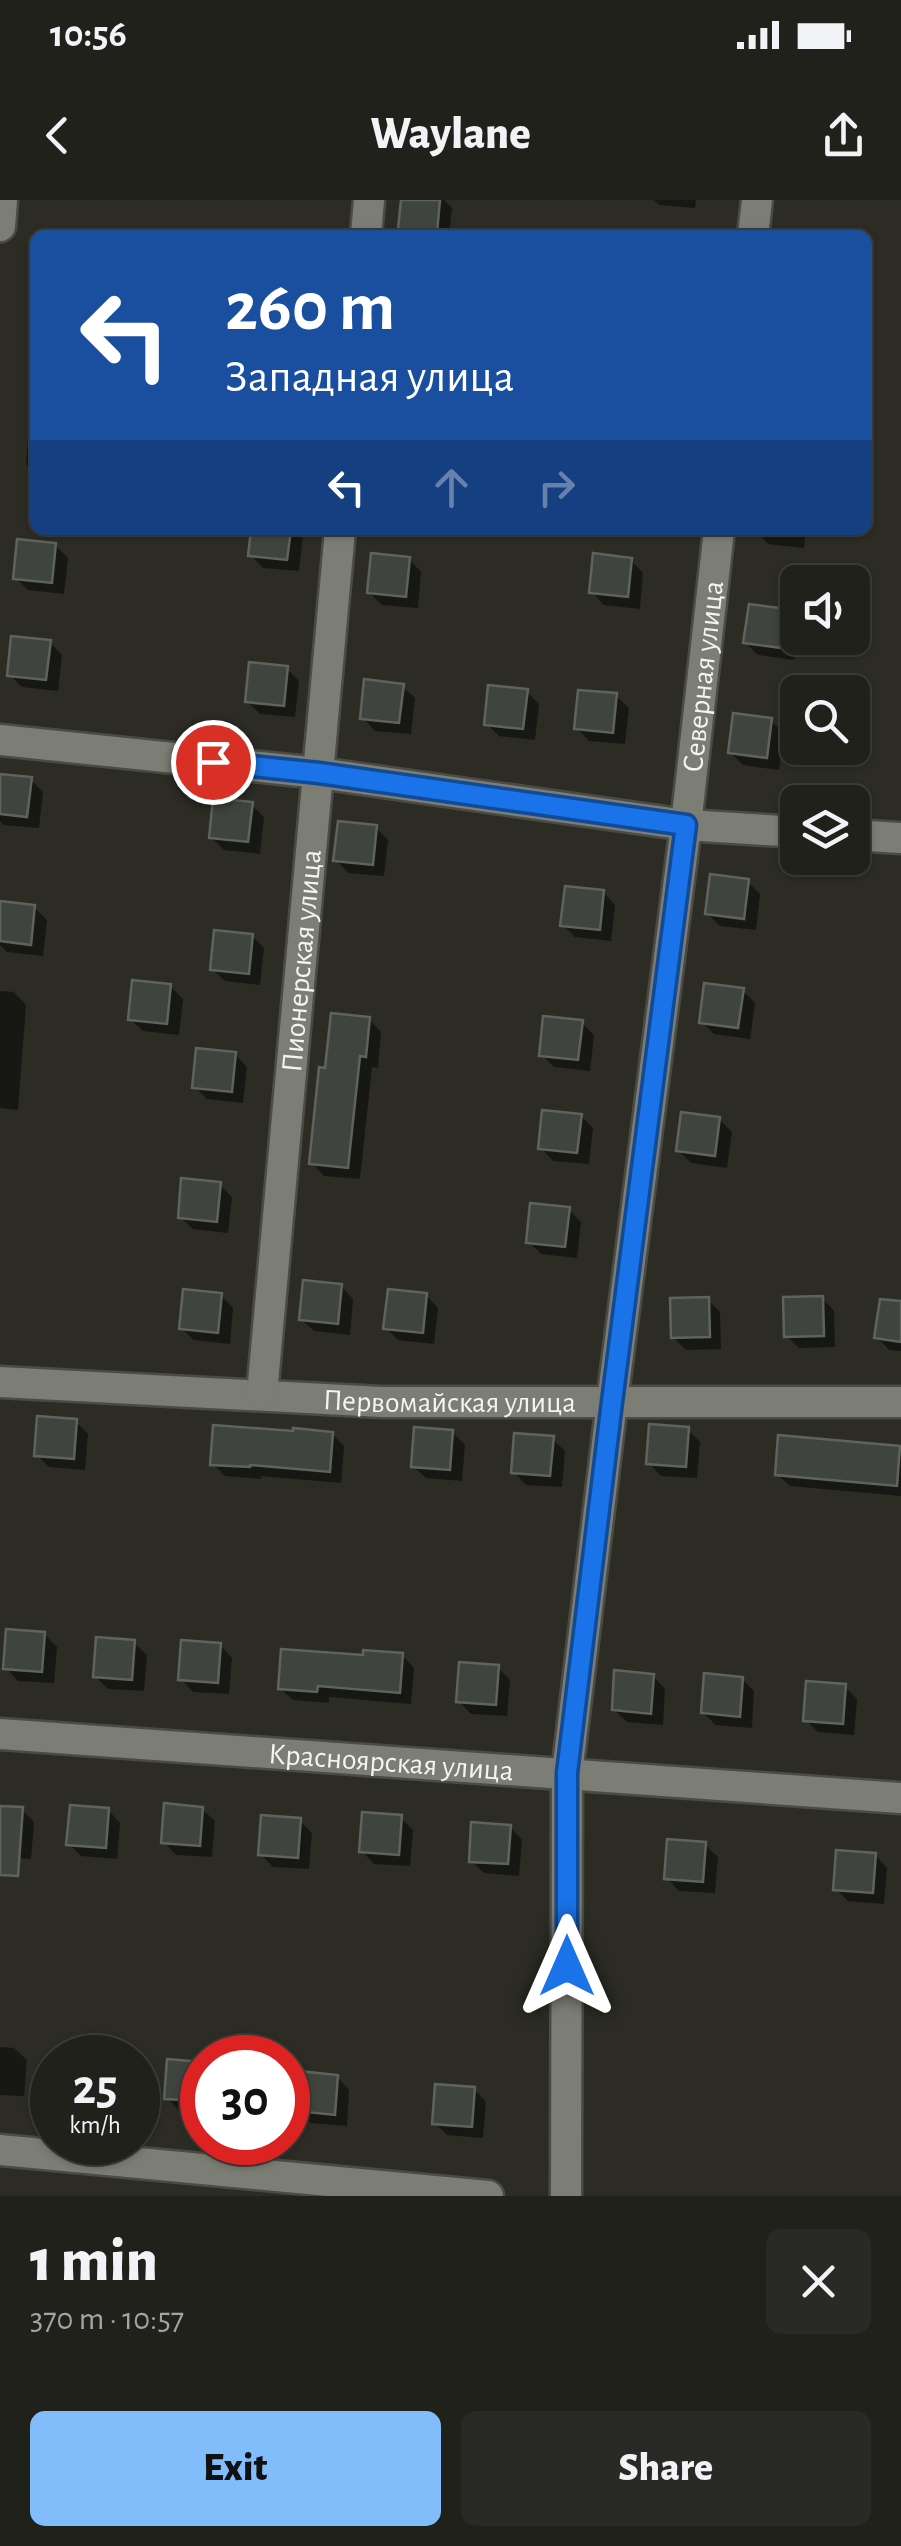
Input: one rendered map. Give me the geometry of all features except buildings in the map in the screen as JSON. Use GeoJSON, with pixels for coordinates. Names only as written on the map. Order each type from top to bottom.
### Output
{"type":"FeatureCollection","features":[{"type":"Feature","properties":{"kind":"street"},"geometry":{"type":"LineString","coordinates":[[0,226],[2,200]]}},
{"type":"Feature","properties":{"kind":"street"},"geometry":{"type":"LineString","coordinates":[[366,230],[369,200]]}},
{"type":"Feature","properties":{"kind":"street"},"geometry":{"type":"LineString","coordinates":[[753,230],[756,200]]}},
{"type":"Feature","properties":{"kind":"street","name":"Пионерская улица"},"geometry":{"type":"LineString","coordinates":[[262,1394],[340,535]]}},
{"type":"Feature","properties":{"kind":"street","name":"Северная улица"},"geometry":{"type":"LineString","coordinates":[[566,2196],[567,1773],[686,825],[718,535]]}},
{"type":"Feature","properties":{"kind":"street"},"geometry":{"type":"LineString","coordinates":[[0,740],[319,773],[686,825],[780,831]]}},
{"type":"Feature","properties":{"kind":"street"},"geometry":{"type":"LineString","coordinates":[[870,836],[901,838]]}},
{"type":"Feature","properties":{"kind":"street","name":"Первомайская улица"},"geometry":{"type":"LineString","coordinates":[[0,1382],[382,1402],[901,1402]]}},
{"type":"Feature","properties":{"kind":"street","name":"Красноярская улица"},"geometry":{"type":"LineString","coordinates":[[0,1734],[901,1798]]}},
{"type":"Feature","properties":{"kind":"street"},"geometry":{"type":"LineString","coordinates":[[0,2150],[488,2196]]}},
{"type":"Feature","properties":{"kind":"route"},"geometry":{"type":"LineString","coordinates":[[213,762],[319,773],[686,825],[567,1773],[567,1966]]}}]}
